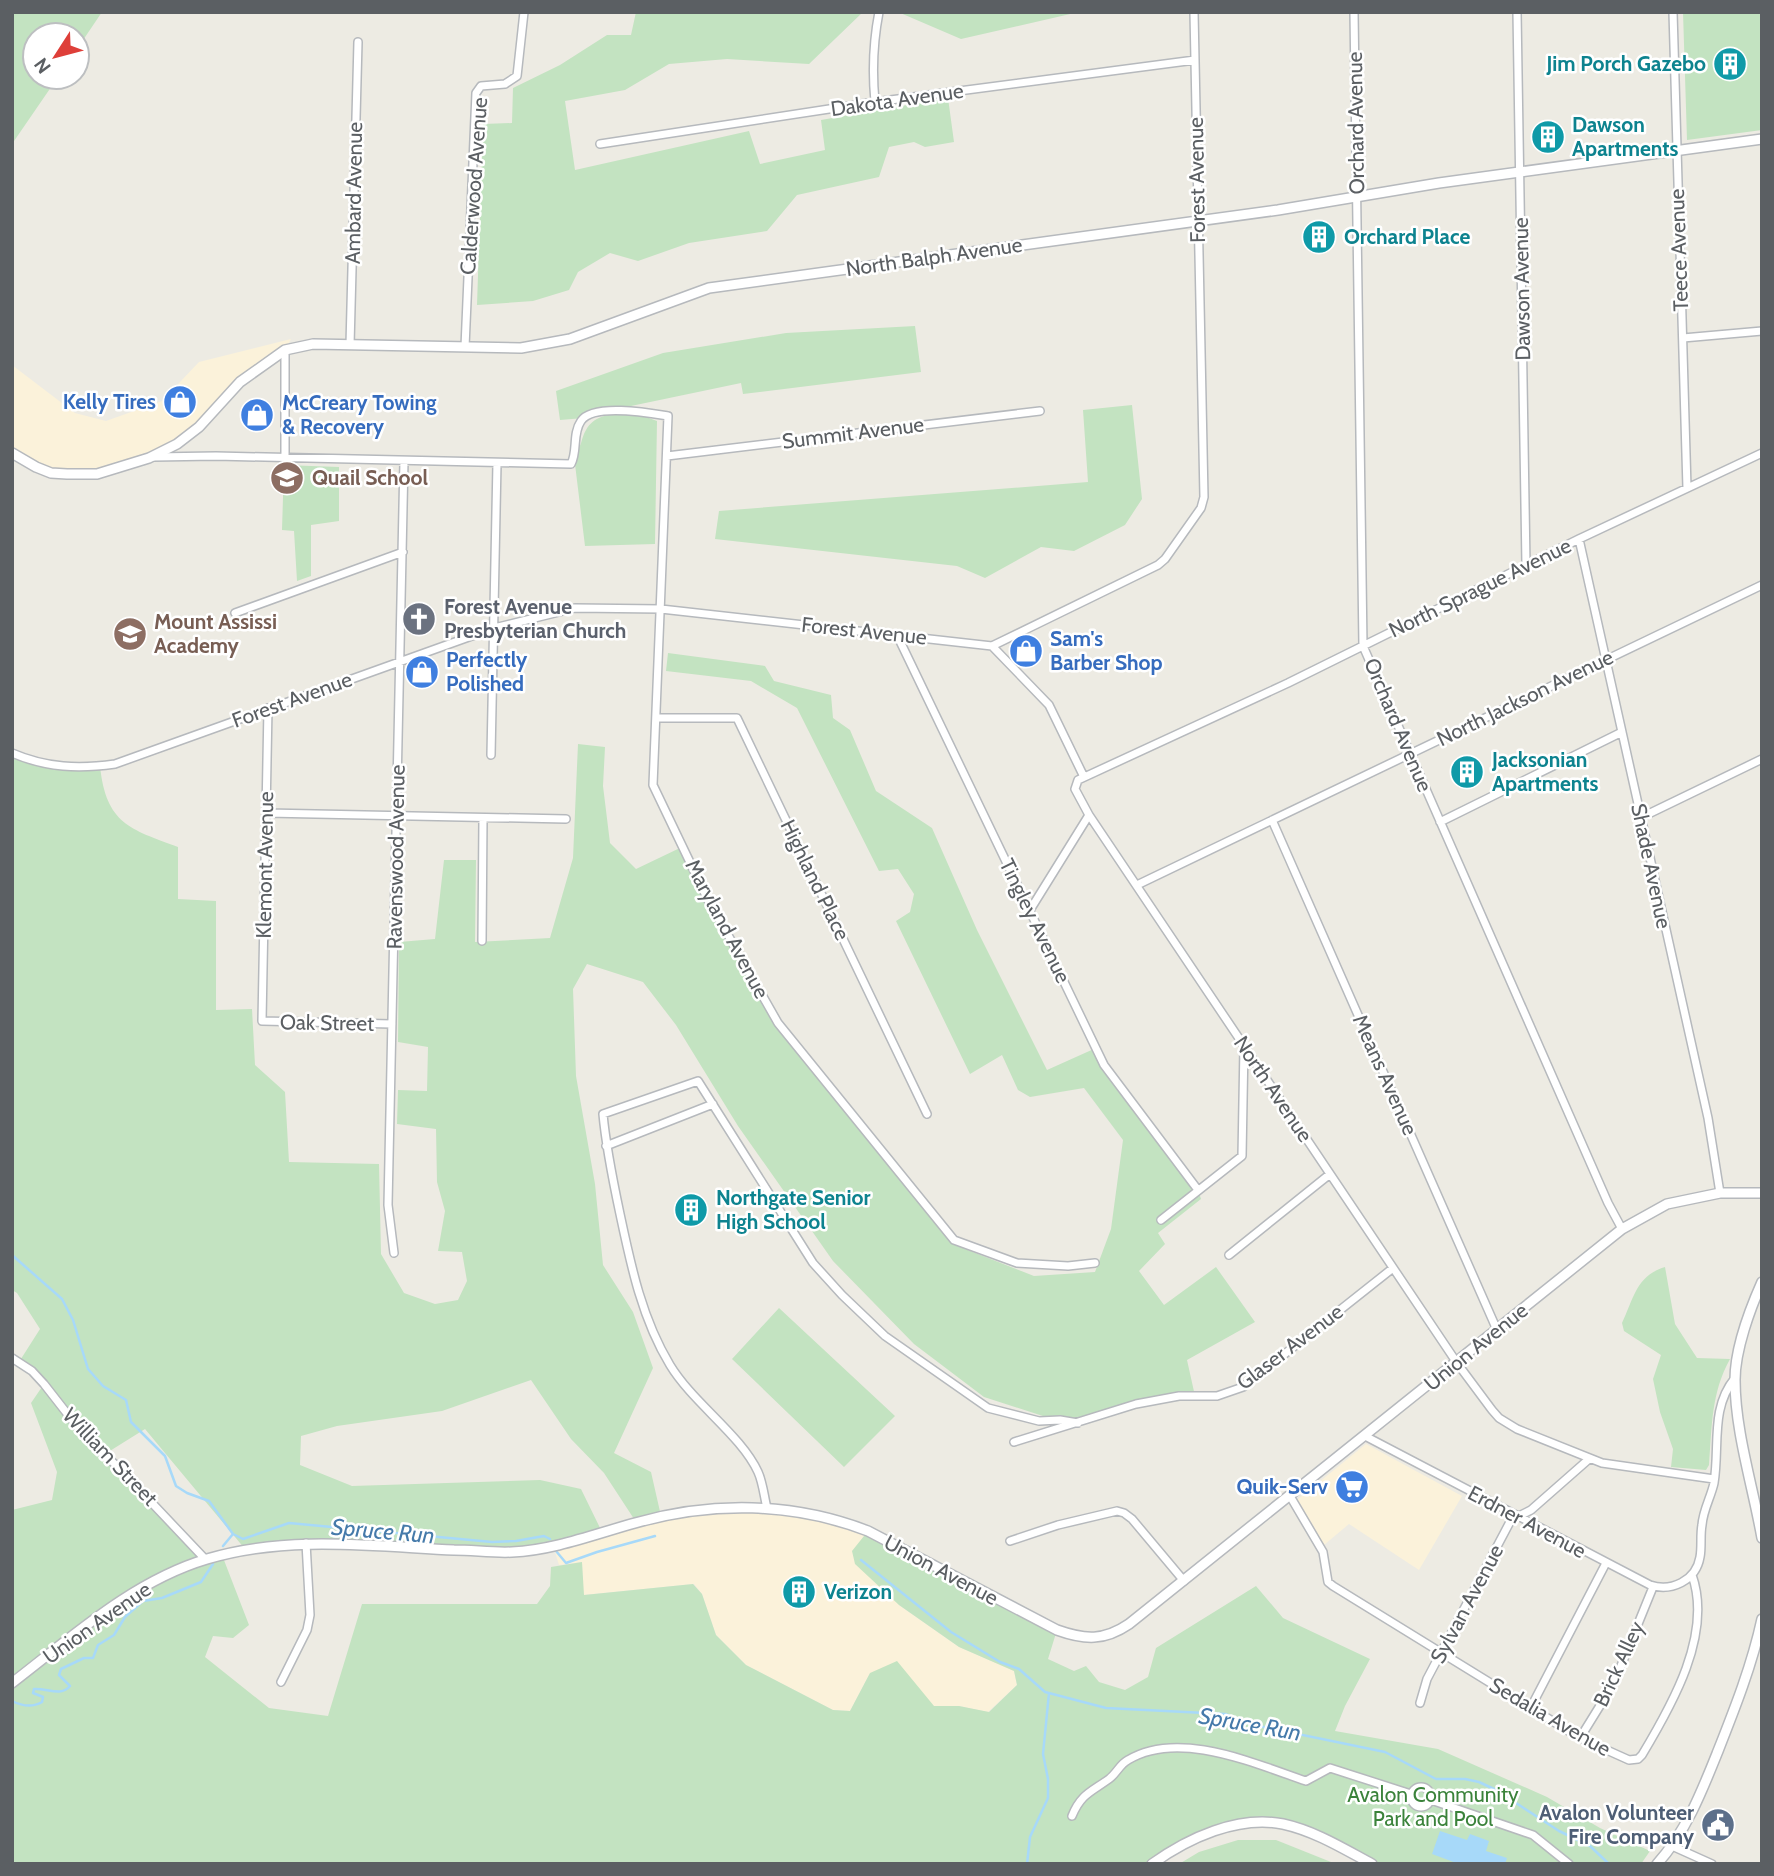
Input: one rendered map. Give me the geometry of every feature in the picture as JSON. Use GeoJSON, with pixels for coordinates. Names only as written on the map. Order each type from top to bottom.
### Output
{"type":"FeatureCollection","features":[{"type":"Feature","properties":{"kind":"street","name":"Calderwood Avenue"},"geometry":{"type":"LineString","coordinates":[[465,346],[475,93],[481,86],[505,84],[517,76],[524,12]]}},
{"type":"Feature","properties":{"kind":"street"},"geometry":{"type":"LineString","coordinates":[[875,102],[872,70],[874,40],[880,12]]}},
{"type":"Feature","properties":{"kind":"street","name":"Forest Avenue"},"geometry":{"type":"LineString","coordinates":[[12,753],[28,760],[64,767],[93,768],[115,764],[144,756],[268,708],[494,628],[575,608],[661,609],[992,646],[1158,565],[1201,509],[1205,497],[1194,12]]}},
{"type":"Feature","properties":{"kind":"street","name":"Orchard Avenue"},"geometry":{"type":"LineString","coordinates":[[1354,12],[1363,646],[1608,1203],[1622,1229]]}},
{"type":"Feature","properties":{"kind":"street","name":"Dawson Avenue"},"geometry":{"type":"LineString","coordinates":[[1517,12],[1526,565]]}},
{"type":"Feature","properties":{"kind":"street","name":"Teece Avenue"},"geometry":{"type":"LineString","coordinates":[[1673,12],[1687,488]]}},
{"type":"Feature","properties":{"kind":"street","name":"Ambard Avenue"},"geometry":{"type":"LineString","coordinates":[[350,345],[358,42]]}},
{"type":"Feature","properties":{"kind":"street","name":"Dakota Avenue"},"geometry":{"type":"LineString","coordinates":[[600,144],[875,102],[1195,60]]}},
{"type":"Feature","properties":{"kind":"street","name":"North Balph Avenue"},"geometry":{"type":"LineString","coordinates":[[12,453],[51,473],[66,474],[97,474],[149,457],[177,444],[199,427],[240,382],[285,350],[313,344],[521,348],[570,339],[709,288],[1278,210],[1357,196],[1762,139]]}},
{"type":"Feature","properties":{"kind":"street"},"geometry":{"type":"LineString","coordinates":[[1682,338],[1762,331]]}},
{"type":"Feature","properties":{"kind":"street"},"geometry":{"type":"LineString","coordinates":[[285,350],[285,458]]}},
{"type":"Feature","properties":{"kind":"street","name":"Maryland Avenue"},"geometry":{"type":"LineString","coordinates":[[497,463],[571,464],[582,419],[605,411],[639,411],[668,416],[653,785],[708,900],[778,1023],[954,1240],[1017,1263],[1068,1266],[1095,1263]]}},
{"type":"Feature","properties":{"kind":"street","name":"Summit Avenue"},"geometry":{"type":"LineString","coordinates":[[667,456],[1040,411]]}},
{"type":"Feature","properties":{"kind":"street","name":"North Sprague Avenue"},"geometry":{"type":"LineString","coordinates":[[1084,777],[1762,453]]}},
{"type":"Feature","properties":{"kind":"street"},"geometry":{"type":"LineString","coordinates":[[149,457],[497,463],[491,755]]}},
{"type":"Feature","properties":{"kind":"street","name":"Ravenswood Avenue"},"geometry":{"type":"LineString","coordinates":[[394,1253],[388,1205],[404,461]]}},
{"type":"Feature","properties":{"kind":"street","name":"Shade Avenue"},"geometry":{"type":"LineString","coordinates":[[1579,539],[1708,1118],[1720,1193]]}},
{"type":"Feature","properties":{"kind":"street"},"geometry":{"type":"LineString","coordinates":[[235,613],[403,552]]}},
{"type":"Feature","properties":{"kind":"street","name":"North Jackson Avenue"},"geometry":{"type":"LineString","coordinates":[[1137,885],[1762,584]]}},
{"type":"Feature","properties":{"kind":"street","name":"Tingley Avenue"},"geometry":{"type":"LineString","coordinates":[[897,635],[1104,1065],[1198,1190]]}},
{"type":"Feature","properties":{"kind":"street"},"geometry":{"type":"LineString","coordinates":[[992,646],[1049,705],[1084,777]]}},
{"type":"Feature","properties":{"kind":"street","name":"Klemont Avenue"},"geometry":{"type":"LineString","coordinates":[[262,1021],[268,708]]}},
{"type":"Feature","properties":{"kind":"street","name":"Highland Place"},"geometry":{"type":"LineString","coordinates":[[657,718],[737,718],[927,1114]]}},
{"type":"Feature","properties":{"kind":"street"},"geometry":{"type":"LineString","coordinates":[[1440,822],[1622,732]]}},
{"type":"Feature","properties":{"kind":"street"},"geometry":{"type":"LineString","coordinates":[[1640,818],[1762,759]]}},
{"type":"Feature","properties":{"kind":"street","name":"North Avenue"},"geometry":{"type":"LineString","coordinates":[[1084,777],[1076,782],[1075,789],[1089,815],[1457,1363],[1499,1418],[1517,1429],[1589,1459],[1619,1466],[1714,1479]]}},
{"type":"Feature","properties":{"kind":"street"},"geometry":{"type":"LineString","coordinates":[[267,813],[566,819]]}},
{"type":"Feature","properties":{"kind":"street"},"geometry":{"type":"LineString","coordinates":[[1030,911],[1089,815]]}},
{"type":"Feature","properties":{"kind":"street"},"geometry":{"type":"LineString","coordinates":[[482,942],[483,819]]}},
{"type":"Feature","properties":{"kind":"street","name":"Means Avenue"},"geometry":{"type":"LineString","coordinates":[[1272,820],[1497,1330]]}},
{"type":"Feature","properties":{"kind":"street","name":"Oak Street"},"geometry":{"type":"LineString","coordinates":[[262,1021],[392,1024]]}},
{"type":"Feature","properties":{"kind":"street"},"geometry":{"type":"LineString","coordinates":[[1161,1220],[1242,1156],[1244,1046]]}},
{"type":"Feature","properties":{"kind":"street"},"geometry":{"type":"LineString","coordinates":[[766,1508],[758,1472],[747,1454],[670,1365],[648,1321],[631,1268],[606,1146],[603,1114],[698,1081],[814,1263],[842,1295],[885,1336],[988,1408],[1024,1419],[1078,1423]]}},
{"type":"Feature","properties":{"kind":"street"},"geometry":{"type":"LineString","coordinates":[[606,1146],[713,1104]]}},
{"type":"Feature","properties":{"kind":"street"},"geometry":{"type":"LineString","coordinates":[[1229,1255],[1330,1174]]}},
{"type":"Feature","properties":{"kind":"street","name":"Union Avenue"},"geometry":{"type":"LineString","coordinates":[[12,1684],[128,1597],[205,1559],[245,1549],[306,1543],[512,1552],[553,1546],[636,1522],[725,1507],[766,1508],[823,1517],[868,1531],[1057,1630],[1078,1638],[1102,1637],[1118,1631],[1184,1581],[1622,1229],[1667,1204],[1720,1193],[1762,1193]]}},
{"type":"Feature","properties":{"kind":"street","name":"Glaser Avenue"},"geometry":{"type":"LineString","coordinates":[[1014,1442],[1136,1404],[1180,1396],[1217,1396],[1243,1387],[1393,1268]]}},
{"type":"Feature","properties":{"kind":"street"},"geometry":{"type":"LineString","coordinates":[[1762,1282],[1743,1335],[1735,1378],[1741,1433],[1762,1538]]}},
{"type":"Feature","properties":{"kind":"street","name":"William Street"},"geometry":{"type":"LineString","coordinates":[[12,1358],[32,1371],[87,1439],[117,1466],[205,1559]]}},
{"type":"Feature","properties":{"kind":"street"},"geometry":{"type":"LineString","coordinates":[[1714,1479],[1718,1413],[1726,1389],[1735,1378]]}},
{"type":"Feature","properties":{"kind":"street","name":"Erdner Avenue"},"geometry":{"type":"LineString","coordinates":[[1365,1436],[1653,1587]]}},
{"type":"Feature","properties":{"kind":"street","name":"Sylvan Avenue"},"geometry":{"type":"LineString","coordinates":[[1420,1703],[1427,1679],[1511,1520],[1531,1510],[1589,1459]]}},
{"type":"Feature","properties":{"kind":"street","name":"Sedalia Avenue"},"geometry":{"type":"LineString","coordinates":[[1290,1496],[1323,1552],[1328,1581],[1580,1738],[1629,1760],[1638,1759],[1642,1755],[1663,1720],[1696,1638],[1698,1593],[1692,1575],[1700,1556],[1702,1522],[1714,1479]]}},
{"type":"Feature","properties":{"kind":"street"},"geometry":{"type":"LineString","coordinates":[[1010,1541],[1060,1524],[1117,1511],[1132,1519],[1184,1581]]}},
{"type":"Feature","properties":{"kind":"street"},"geometry":{"type":"LineString","coordinates":[[281,1682],[307,1630],[306,1543]]}},
{"type":"Feature","properties":{"kind":"street"},"geometry":{"type":"LineString","coordinates":[[1531,1707],[1606,1563]]}},
{"type":"Feature","properties":{"kind":"street"},"geometry":{"type":"LineString","coordinates":[[1653,1587],[1675,1586],[1692,1575]]}},
{"type":"Feature","properties":{"kind":"street","name":"Brick Alley"},"geometry":{"type":"LineString","coordinates":[[1580,1738],[1614,1684],[1653,1587]]}},
{"type":"Feature","properties":{"kind":"street"},"geometry":{"type":"LineString","coordinates":[[1657,1864],[1672,1846],[1699,1797],[1738,1699],[1762,1619]]}},
{"type":"Feature","properties":{"kind":"street"},"geometry":{"type":"LineString","coordinates":[[1072,1816],[1083,1796],[1111,1777],[1125,1761],[1160,1749],[1192,1749],[1224,1754],[1306,1781],[1330,1768],[1411,1794]]}},
{"type":"Feature","properties":{"kind":"street"},"geometry":{"type":"LineString","coordinates":[[1411,1794],[1418,1787],[1424,1787],[1429,1791],[1431,1800]]}},
{"type":"Feature","properties":{"kind":"street"},"geometry":{"type":"LineString","coordinates":[[1411,1794],[1416,1806],[1426,1805],[1431,1800]]}},
{"type":"Feature","properties":{"kind":"street"},"geometry":{"type":"LineString","coordinates":[[1431,1800],[1533,1835],[1569,1864]]}},
{"type":"Feature","properties":{"kind":"street"},"geometry":{"type":"LineString","coordinates":[[1152,1864],[1192,1840],[1228,1826],[1254,1823],[1282,1824],[1296,1828],[1373,1864]]}},
{"type":"Feature","properties":{"kind":"street"},"geometry":{"type":"LineString","coordinates":[[1672,1846],[1712,1864]]}},
{"type":"Feature","properties":{"kind":"shaded area"},"geometry":{"type":"Polygon","coordinates":[[[291,339],[285,350],[240,382],[177,444],[97,474],[67,474],[12,453],[12,365],[75,413],[106,421],[162,401],[199,362],[291,339]]]}},
{"type":"Feature","properties":{"kind":"shaded area"},"geometry":{"type":"Polygon","coordinates":[[[1366,1444],[1462,1496],[1419,1570],[1349,1524],[1324,1545],[1297,1500],[1366,1444]]]}},
{"type":"Feature","properties":{"kind":"shaded area"},"geometry":{"type":"Polygon","coordinates":[[[767,1508],[868,1531],[899,1605],[959,1647],[1014,1671],[1017,1685],[988,1712],[959,1706],[934,1706],[870,1673],[850,1711],[833,1710],[746,1665],[716,1635],[702,1594],[694,1584],[583,1595],[582,1562],[559,1565],[553,1546],[661,1516],[767,1508]]]}},
{"type":"Feature","properties":{"kind":"green space"},"geometry":{"type":"Polygon","coordinates":[[[12,12],[102,12],[91,28],[91,21],[21,21],[21,91],[48,91],[12,144],[12,12]]]}},
{"type":"Feature","properties":{"kind":"green space"},"geometry":{"type":"Polygon","coordinates":[[[636,12],[863,12],[809,64],[727,59],[669,64],[625,90],[565,101],[575,170],[749,131],[760,164],[825,150],[821,120],[948,98],[954,142],[925,147],[914,142],[889,147],[879,177],[797,195],[767,231],[689,243],[638,261],[610,253],[578,272],[569,290],[533,301],[477,305],[483,124],[512,123],[513,88],[560,65],[607,35],[631,35],[636,12]]]}},
{"type":"Feature","properties":{"kind":"green space"},"geometry":{"type":"Polygon","coordinates":[[[898,12],[1079,12],[961,39],[898,12]]]}},
{"type":"Feature","properties":{"kind":"green space"},"geometry":{"type":"Polygon","coordinates":[[[1683,12],[1762,12],[1762,130],[1687,140],[1683,12]]]}},
{"type":"Feature","properties":{"kind":"green space"},"geometry":{"type":"Polygon","coordinates":[[[915,326],[921,372],[743,394],[741,383],[631,406],[602,408],[584,418],[560,420],[556,391],[663,353],[786,333],[915,326]]]}},
{"type":"Feature","properties":{"kind":"green space"},"geometry":{"type":"Polygon","coordinates":[[[1132,405],[1142,499],[1125,525],[1074,551],[1041,547],[985,578],[957,566],[715,539],[719,511],[1088,482],[1083,410],[1132,405]]]}},
{"type":"Feature","properties":{"kind":"green space"},"geometry":{"type":"Polygon","coordinates":[[[621,413],[638,414],[657,421],[655,544],[585,546],[574,456],[586,430],[593,422],[601,417],[621,413]]]}},
{"type":"Feature","properties":{"kind":"green space"},"geometry":{"type":"Polygon","coordinates":[[[284,465],[339,467],[339,521],[311,525],[311,576],[297,581],[294,531],[282,530],[284,465]]]}},
{"type":"Feature","properties":{"kind":"green space","name":"Avalon Community Park and Pool"},"geometry":{"type":"Polygon","coordinates":[[[668,653],[765,666],[774,681],[831,695],[833,718],[850,730],[876,791],[932,828],[977,930],[1047,1070],[1096,1048],[1198,1190],[1201,1199],[1158,1233],[1165,1244],[1139,1271],[1164,1305],[1216,1267],[1255,1322],[1187,1360],[1195,1396],[1163,1398],[1078,1423],[1046,1417],[984,1397],[914,1344],[833,1261],[738,1126],[676,1025],[643,982],[587,964],[573,989],[576,1076],[595,1184],[603,1265],[633,1312],[653,1368],[614,1453],[651,1472],[661,1516],[636,1522],[604,1473],[571,1439],[531,1380],[442,1411],[337,1426],[301,1436],[300,1465],[352,1486],[540,1480],[581,1489],[602,1532],[512,1552],[306,1543],[245,1549],[145,1429],[105,1454],[205,1559],[222,1555],[249,1625],[233,1638],[213,1636],[205,1657],[269,1708],[328,1716],[362,1604],[537,1604],[550,1586],[551,1567],[582,1562],[584,1595],[693,1584],[702,1594],[716,1635],[746,1665],[833,1710],[850,1711],[870,1673],[897,1661],[934,1706],[959,1706],[989,1712],[1017,1685],[1014,1671],[959,1647],[899,1605],[855,1564],[852,1551],[868,1531],[1057,1630],[1048,1659],[1074,1671],[1086,1666],[1099,1682],[1125,1690],[1148,1677],[1156,1648],[1256,1586],[1283,1618],[1370,1659],[1335,1731],[1438,1749],[1547,1797],[1600,1828],[1650,1851],[1641,1864],[1372,1864],[1282,1824],[1228,1826],[1152,1864],[12,1864],[12,1510],[52,1500],[57,1472],[31,1403],[44,1384],[19,1362],[40,1329],[17,1293],[12,1290],[12,753],[28,760],[100,766],[108,801],[123,822],[146,835],[178,847],[178,899],[216,901],[216,1010],[252,1009],[255,1065],[285,1092],[289,1162],[379,1164],[381,1254],[404,1293],[435,1304],[458,1300],[467,1281],[462,1252],[438,1251],[445,1211],[437,1182],[436,1129],[397,1124],[398,1090],[427,1091],[428,1047],[398,1042],[399,942],[435,939],[444,860],[476,860],[475,942],[550,938],[573,858],[578,744],[605,747],[603,786],[610,843],[636,869],[682,847],[778,1023],[955,1245],[1034,1276],[1095,1272],[1111,1229],[1123,1140],[1084,1088],[1030,1097],[1018,1090],[1002,1055],[970,1074],[896,921],[910,912],[914,894],[898,869],[879,871],[797,708],[751,681],[666,671],[668,653]]]}},
{"type":"Feature","properties":{"kind":"green space"},"geometry":{"type":"Polygon","coordinates":[[[1665,1267],[1675,1324],[1697,1358],[1730,1359],[1716,1397],[1709,1465],[1706,1470],[1671,1467],[1673,1449],[1660,1412],[1653,1379],[1661,1355],[1624,1331],[1622,1323],[1642,1282],[1655,1271],[1665,1267]]]}},
{"type":"Feature","properties":{"kind":"green space"},"geometry":{"type":"Polygon","coordinates":[[[779,1308],[895,1416],[844,1467],[732,1359],[779,1308]]]}},
{"type":"Feature","properties":{"kind":"green space"},"geometry":{"type":"Polygon","coordinates":[[[1238,1840],[1276,1840],[1336,1864],[1179,1864],[1199,1852],[1238,1840]]]}},
{"type":"Feature","properties":{"kind":"water"},"geometry":{"type":"Polygon","coordinates":[[[1440,1831],[1467,1840],[1470,1834],[1489,1841],[1486,1851],[1507,1858],[1505,1864],[1459,1864],[1432,1854],[1440,1831]]]}},
{"type":"Feature","properties":{"kind":"waterway"},"geometry":{"type":"LineString","coordinates":[[12,1255],[62,1299],[73,1320],[88,1369],[103,1386],[126,1400],[131,1422],[165,1456],[176,1486],[209,1501],[233,1534]]}},
{"type":"Feature","properties":{"kind":"waterway","name":"Spruce Run"},"geometry":{"type":"LineString","coordinates":[[223,1546],[233,1534],[243,1539],[289,1523],[492,1542],[544,1536],[550,1539]]}},
{"type":"Feature","properties":{"kind":"waterway","name":"Spruce Run"},"geometry":{"type":"LineString","coordinates":[[556,1551],[566,1563],[655,1536]]}},
{"type":"Feature","properties":{"kind":"waterway","name":"Spruce Run"},"geometry":{"type":"LineString","coordinates":[[861,1560],[951,1632],[1000,1662],[1019,1669],[1045,1692],[1106,1708],[1225,1714],[1254,1725],[1385,1752],[1436,1779],[1465,1779],[1496,1790],[1559,1831],[1590,1846],[1609,1864]]}},
{"type":"Feature","properties":{"kind":"waterway","name":"Spruce Run"},"geometry":{"type":"LineString","coordinates":[[12,1701],[31,1706],[42,1702],[43,1697],[33,1693],[34,1689],[58,1692],[66,1689],[70,1686],[59,1675],[61,1669],[84,1658],[93,1658],[98,1645],[114,1635],[125,1617],[143,1601],[162,1598],[201,1582],[213,1564]]}},
{"type":"Feature","properties":{"kind":"waterway"},"geometry":{"type":"LineString","coordinates":[[1027,1864],[1030,1837],[1048,1798],[1048,1779],[1043,1754],[1049,1693]]}},
{"type":"Feature","properties":{"kind":"place","name":"Jim Porch Gazebo"},"geometry":{"type":"Point","coordinates":[1730,64]}},
{"type":"Feature","properties":{"kind":"place","name":"Dawson Apartments"},"geometry":{"type":"Point","coordinates":[1548,137]}},
{"type":"Feature","properties":{"kind":"place","name":"Orchard Place"},"geometry":{"type":"Point","coordinates":[1319,237]}},
{"type":"Feature","properties":{"kind":"place","name":"Kelly Tires"},"geometry":{"type":"Point","coordinates":[180,402]}},
{"type":"Feature","properties":{"kind":"place","name":"McCreary Towing & Recovery"},"geometry":{"type":"Point","coordinates":[257,415]}},
{"type":"Feature","properties":{"kind":"place","name":"Quail School"},"geometry":{"type":"Point","coordinates":[287,478]}},
{"type":"Feature","properties":{"kind":"place","name":"Forest Avenue Presbyterian Church"},"geometry":{"type":"Point","coordinates":[419,619]}},
{"type":"Feature","properties":{"kind":"place","name":"Mount Assissi Academy"},"geometry":{"type":"Point","coordinates":[130,634]}},
{"type":"Feature","properties":{"kind":"place","name":"Sam's Barber Shop"},"geometry":{"type":"Point","coordinates":[1026,651]}},
{"type":"Feature","properties":{"kind":"place","name":"Perfectly Polished"},"geometry":{"type":"Point","coordinates":[422,672]}},
{"type":"Feature","properties":{"kind":"place","name":"Jacksonian Apartments"},"geometry":{"type":"Point","coordinates":[1467,772]}},
{"type":"Feature","properties":{"kind":"place","name":"Northgate Senior High School"},"geometry":{"type":"Point","coordinates":[691,1210]}},
{"type":"Feature","properties":{"kind":"place","name":"Quik-Serv"},"geometry":{"type":"Point","coordinates":[1352,1487]}},
{"type":"Feature","properties":{"kind":"place","name":"Verizon"},"geometry":{"type":"Point","coordinates":[799,1592]}},
{"type":"Feature","properties":{"kind":"place","name":"Avalon Volunteer Fire Company"},"geometry":{"type":"Point","coordinates":[1718,1825]}}]}
